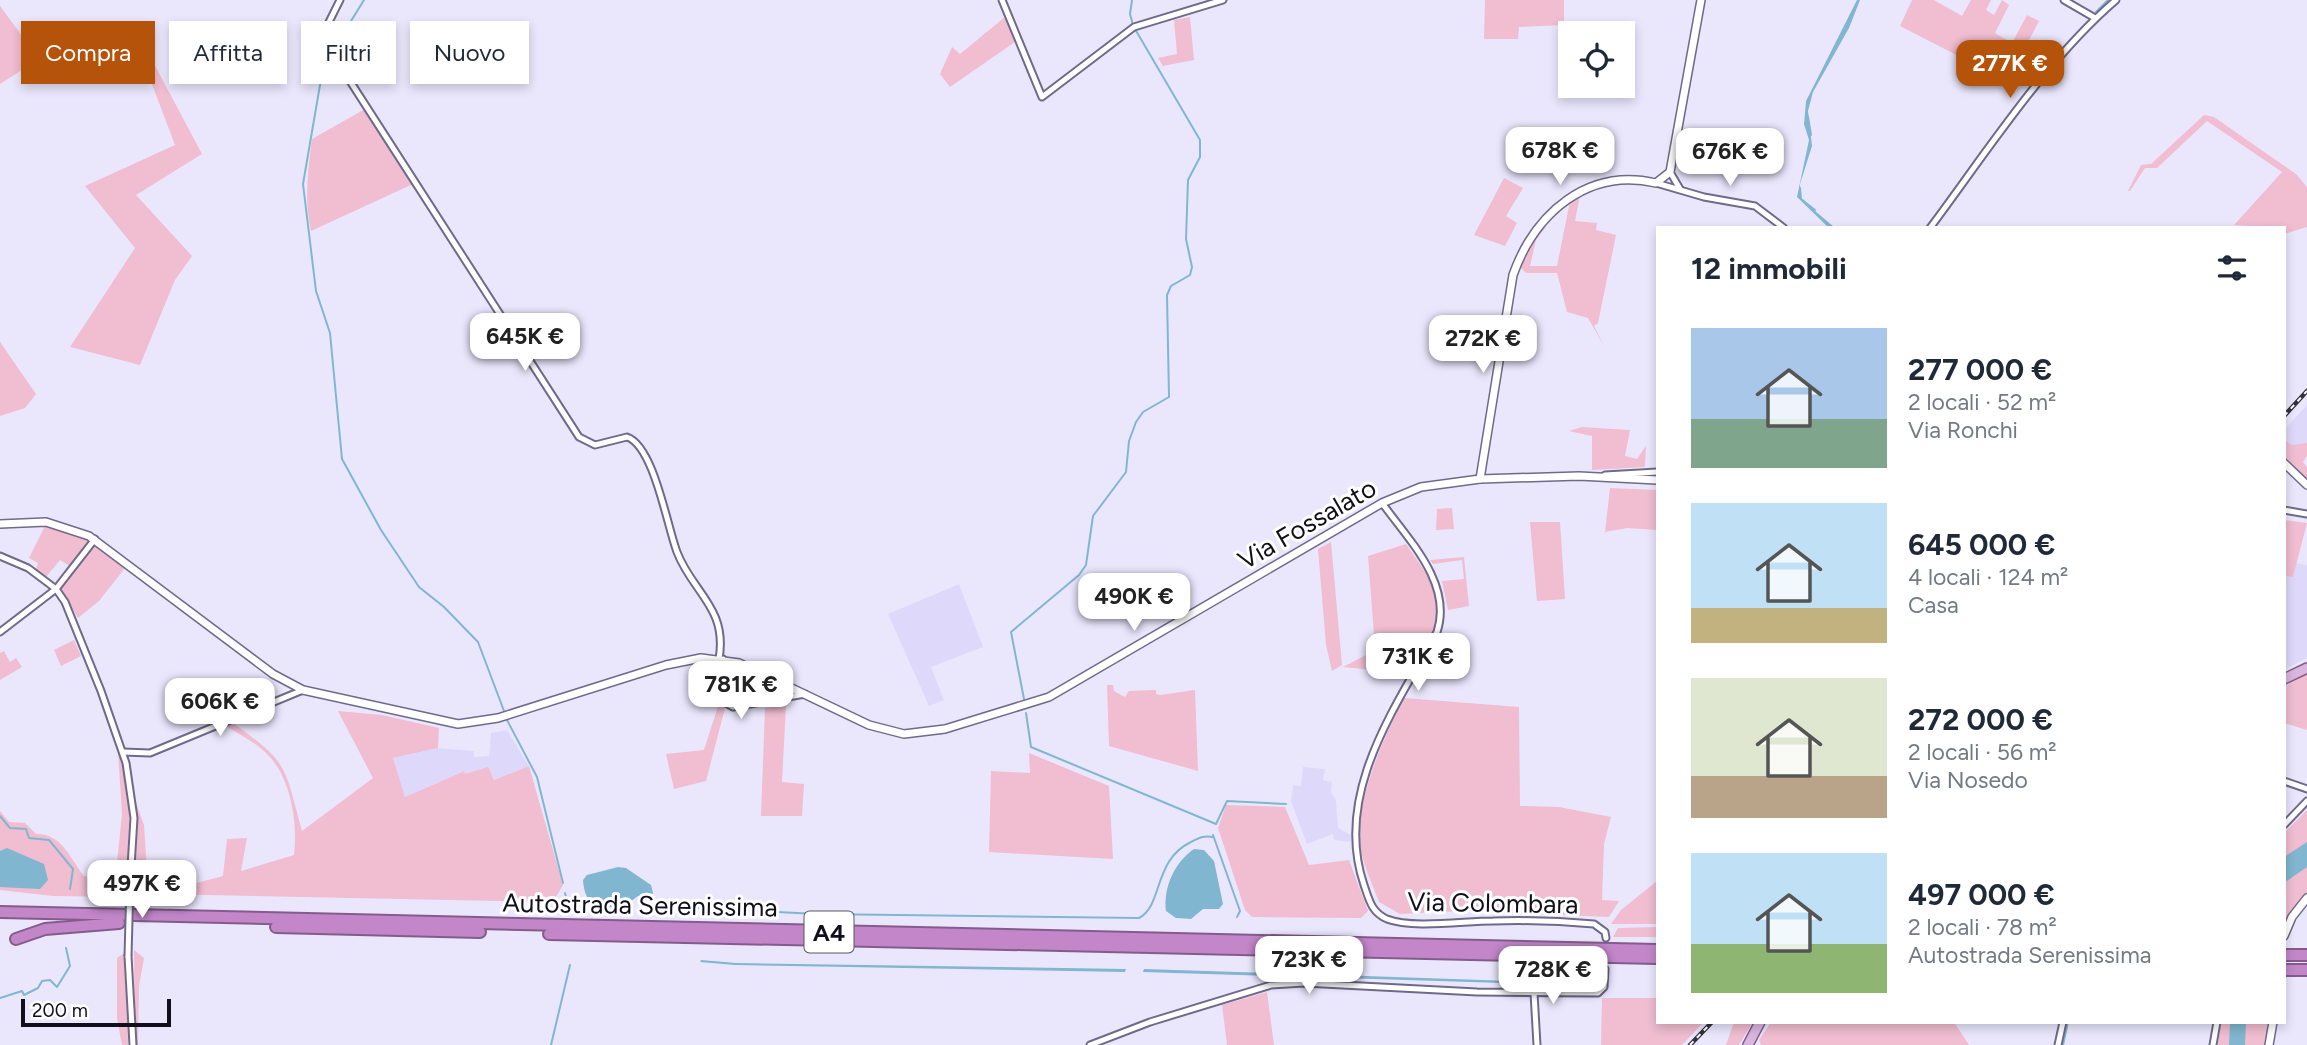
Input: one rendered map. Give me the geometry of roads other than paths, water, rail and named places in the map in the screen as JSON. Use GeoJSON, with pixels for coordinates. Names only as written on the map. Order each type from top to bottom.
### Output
{"type":"FeatureCollection","features":[{"type":"Feature","properties":{"kind":"highway","name":"Autostrada Serenissima"},"geometry":{"type":"LineString","coordinates":[[0,912],[1656,950]]}},
{"type":"Feature","properties":{"kind":"highway","name":"Autostrada Serenissima"},"geometry":{"type":"LineString","coordinates":[[0,919],[1656,958]]}},
{"type":"Feature","properties":{"kind":"highway"},"geometry":{"type":"LineString","coordinates":[[16,939],[45,929],[120,923]]}},
{"type":"Feature","properties":{"kind":"highway"},"geometry":{"type":"LineString","coordinates":[[2286,970],[2304,970]]}},
{"type":"Feature","properties":{"kind":"main road"},"geometry":{"type":"LineString","coordinates":[[2286,678],[2307,668]]}},
{"type":"Feature","properties":{"kind":"main road"},"geometry":{"type":"LineString","coordinates":[[1748,1045],[1759,1024]]}},
{"type":"Feature","properties":{"kind":"street"},"geometry":{"type":"LineString","coordinates":[[340,0],[324,32],[332,52],[579,437],[595,445],[626,437],[638,444],[655,479],[677,553],[715,615],[726,703],[733,707],[805,694]]}},
{"type":"Feature","properties":{"kind":"street"},"geometry":{"type":"LineString","coordinates":[[1002,0],[1042,97],[1134,27],[1223,0]]}},
{"type":"Feature","properties":{"kind":"street"},"geometry":{"type":"LineString","coordinates":[[1680,189],[1670,172],[1701,0]]}},
{"type":"Feature","properties":{"kind":"street"},"geometry":{"type":"LineString","coordinates":[[2064,0],[2095,18]]}},
{"type":"Feature","properties":{"kind":"street"},"geometry":{"type":"LineString","coordinates":[[1932,226],[2052,67],[2095,18],[2116,0]]}},
{"type":"Feature","properties":{"kind":"street"},"geometry":{"type":"LineString","coordinates":[[1656,183],[1670,172]]}},
{"type":"Feature","properties":{"kind":"street"},"geometry":{"type":"LineString","coordinates":[[1480,479],[1513,275],[1524,245],[1560,204],[1582,191],[1620,180],[1656,183],[1704,198],[1755,206],[1781,226]]}},
{"type":"Feature","properties":{"kind":"street"},"geometry":{"type":"LineString","coordinates":[[2286,465],[2307,485]]}},
{"type":"Feature","properties":{"kind":"street"},"geometry":{"type":"LineString","coordinates":[[1602,476],[1656,472]]}},
{"type":"Feature","properties":{"kind":"street","name":"Via Fossalato"},"geometry":{"type":"LineString","coordinates":[[0,524],[46,522],[68,527],[95,539],[265,668],[303,690],[443,722],[476,723],[688,660],[721,659],[753,669],[869,725],[904,734],[945,729],[1022,708],[1077,681],[1382,503],[1421,487],[1480,479],[1602,476],[1656,480]]}},
{"type":"Feature","properties":{"kind":"street","name":"Via Colombara"},"geometry":{"type":"LineString","coordinates":[[1382,503],[1429,569],[1440,596],[1442,611],[1437,632],[1378,736],[1366,776],[1356,832],[1357,864],[1375,911],[1388,919],[1418,922],[1496,920],[1594,924],[1605,932],[1606,938]]}},
{"type":"Feature","properties":{"kind":"street"},"geometry":{"type":"LineString","coordinates":[[2286,510],[2307,513]]}},
{"type":"Feature","properties":{"kind":"street"},"geometry":{"type":"LineString","coordinates":[[0,632],[56,589],[95,539]]}},
{"type":"Feature","properties":{"kind":"street"},"geometry":{"type":"LineString","coordinates":[[0,556],[28,568],[56,589],[65,602],[126,763],[134,818],[128,956],[133,1045]]}},
{"type":"Feature","properties":{"kind":"street"},"geometry":{"type":"LineString","coordinates":[[126,763],[303,690]]}},
{"type":"Feature","properties":{"kind":"street"},"geometry":{"type":"LineString","coordinates":[[123,752],[144,755]]}},
{"type":"Feature","properties":{"kind":"street"},"geometry":{"type":"LineString","coordinates":[[2286,782],[2307,789]]}},
{"type":"Feature","properties":{"kind":"street"},"geometry":{"type":"LineString","coordinates":[[2286,823],[2307,801]]}},
{"type":"Feature","properties":{"kind":"street"},"geometry":{"type":"LineString","coordinates":[[2286,931],[2292,917],[2307,898]]}},
{"type":"Feature","properties":{"kind":"street"},"geometry":{"type":"LineString","coordinates":[[1090,1045],[1150,1022],[1271,985],[1304,983],[1534,993],[1598,993],[1604,987],[1605,969]]}},
{"type":"Feature","properties":{"kind":"street"},"geometry":{"type":"LineString","coordinates":[[1534,993],[1537,1045]]}},
{"type":"Feature","properties":{"kind":"street"},"geometry":{"type":"LineString","coordinates":[[2058,1045],[2063,1024]]}},
{"type":"Feature","properties":{"kind":"street"},"geometry":{"type":"LineString","coordinates":[[2213,1045],[2217,1024]]}},
{"type":"Feature","properties":{"kind":"street"},"geometry":{"type":"LineString","coordinates":[[2269,1045],[2273,1024]]}},
{"type":"Feature","properties":{"kind":"water"},"geometry":{"type":"Polygon","coordinates":[[[1857,0],[1860,0],[1849,28],[1813,92],[1808,111],[1812,146],[1800,184],[1801,199],[1833,226],[1827,226],[1797,197],[1809,140],[1804,124],[1806,101],[1857,0]]]}},
{"type":"Feature","properties":{"kind":"water"},"geometry":{"type":"Polygon","coordinates":[[[2307,842],[2307,867],[2286,882],[2286,856],[2307,842]]]}},
{"type":"Feature","properties":{"kind":"water"},"geometry":{"type":"Polygon","coordinates":[[[7,848],[44,864],[48,880],[40,889],[0,887],[0,851],[7,848]]]}},
{"type":"Feature","properties":{"kind":"water"},"geometry":{"type":"Polygon","coordinates":[[[1194,849],[1204,850],[1214,861],[1223,904],[1219,909],[1203,909],[1191,919],[1176,918],[1166,911],[1166,893],[1176,868],[1194,849]]]}},
{"type":"Feature","properties":{"kind":"water"},"geometry":{"type":"Polygon","coordinates":[[[618,867],[626,868],[651,885],[653,893],[649,898],[638,896],[623,907],[600,906],[590,901],[584,889],[583,880],[587,875],[618,867]]]}},
{"type":"Feature","properties":{"kind":"water"},"geometry":{"type":"Polygon","coordinates":[[[700,962],[736,963],[1126,969],[1125,972],[735,965],[700,962]]]}},
{"type":"Feature","properties":{"kind":"water"},"geometry":{"type":"Polygon","coordinates":[[[1144,969],[1269,973],[1270,976],[1143,972],[1144,969]]]}},
{"type":"Feature","properties":{"kind":"water"},"geometry":{"type":"Polygon","coordinates":[[[1278,973],[1596,984],[1596,986],[1278,976],[1278,973]]]}},
{"type":"Feature","properties":{"kind":"water"},"geometry":{"type":"Polygon","coordinates":[[[2230,1024],[2246,1024],[2245,1045],[2229,1045],[2230,1024]]]}},
{"type":"Feature","properties":{"kind":"waterway"},"geometry":{"type":"LineString","coordinates":[[351,21],[364,0]]}},
{"type":"Feature","properties":{"kind":"waterway"},"geometry":{"type":"LineString","coordinates":[[1132,0],[1130,14],[1133,25]]}},
{"type":"Feature","properties":{"kind":"waterway"},"geometry":{"type":"LineString","coordinates":[[2096,12],[2108,0]]}},
{"type":"Feature","properties":{"kind":"waterway"},"geometry":{"type":"LineString","coordinates":[[1024,699],[1011,632],[1079,575],[1086,565],[1093,516],[1126,472],[1129,441],[1136,422],[1143,412],[1169,397],[1167,295],[1171,286],[1190,275],[1192,267],[1186,239],[1188,180],[1200,157],[1200,140],[1135,29]]}},
{"type":"Feature","properties":{"kind":"waterway"},"geometry":{"type":"LineString","coordinates":[[320,84],[303,184],[316,291],[330,333],[342,459],[381,530],[419,587],[444,607],[478,642],[504,711]]}},
{"type":"Feature","properties":{"kind":"waterway"},"geometry":{"type":"LineString","coordinates":[[2019,103],[2026,93]]}},
{"type":"Feature","properties":{"kind":"waterway"},"geometry":{"type":"LineString","coordinates":[[1808,117],[1811,135]]}},
{"type":"Feature","properties":{"kind":"waterway"},"geometry":{"type":"LineString","coordinates":[[1927,226],[1984,150]]}},
{"type":"Feature","properties":{"kind":"waterway"},"geometry":{"type":"LineString","coordinates":[[1800,188],[1801,199],[1815,210]]}},
{"type":"Feature","properties":{"kind":"waterway"},"geometry":{"type":"LineString","coordinates":[[1026,713],[1031,747],[1216,824],[1227,801],[1286,804]]}},
{"type":"Feature","properties":{"kind":"waterway"},"geometry":{"type":"LineString","coordinates":[[507,720],[537,777],[563,883]]}},
{"type":"Feature","properties":{"kind":"waterway"},"geometry":{"type":"LineString","coordinates":[[0,816],[10,828],[26,829],[29,838],[49,840],[73,869],[70,889]]}},
{"type":"Feature","properties":{"kind":"waterway"},"geometry":{"type":"LineString","coordinates":[[1213,835],[1240,911],[1237,917]]}},
{"type":"Feature","properties":{"kind":"waterway"},"geometry":{"type":"LineString","coordinates":[[695,908],[817,914],[1139,918],[1152,904],[1164,871],[1179,850],[1199,838],[1213,837]]}},
{"type":"Feature","properties":{"kind":"waterway"},"geometry":{"type":"LineString","coordinates":[[565,893],[566,897]]}},
{"type":"Feature","properties":{"kind":"waterway"},"geometry":{"type":"LineString","coordinates":[[0,998],[22,991],[24,995],[38,988],[42,981],[50,980],[57,987],[70,966],[66,948]]}},
{"type":"Feature","properties":{"kind":"waterway"},"geometry":{"type":"LineString","coordinates":[[551,1045],[570,965]]}},
{"type":"Feature","properties":{"kind":"waterway"},"geometry":{"type":"LineString","coordinates":[[2063,1045],[2068,1024]]}},
{"type":"Feature","properties":{"kind":"railway"},"geometry":{"type":"LineString","coordinates":[[2286,414],[2307,391]]}},
{"type":"Feature","properties":{"kind":"railway"},"geometry":{"type":"LineString","coordinates":[[1690,1045],[1710,1024]]}}]}
